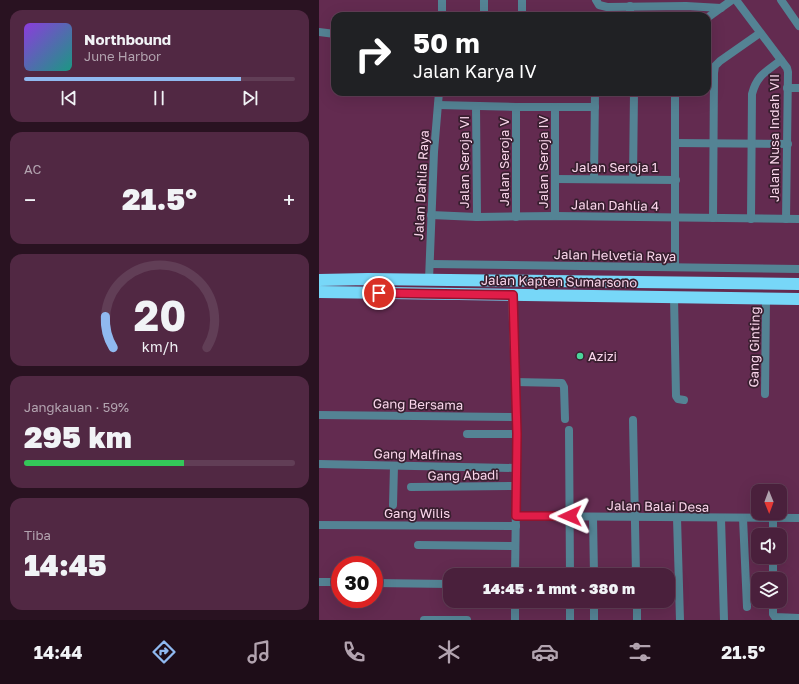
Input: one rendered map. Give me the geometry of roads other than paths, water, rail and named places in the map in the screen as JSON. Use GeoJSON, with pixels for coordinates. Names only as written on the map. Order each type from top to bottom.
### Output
{"type":"FeatureCollection","features":[{"type":"Feature","properties":{"kind":"highway","name":"Jalan Kapten Sumarsono"},"geometry":{"type":"LineString","coordinates":[[319,280],[799,284]]}},
{"type":"Feature","properties":{"kind":"highway","name":"Jalan Kapten Sumarsono"},"geometry":{"type":"LineString","coordinates":[[319,292],[799,299]]}},
{"type":"Feature","properties":{"kind":"street"},"geometry":{"type":"LineString","coordinates":[[441,12],[442,0]]}},
{"type":"Feature","properties":{"kind":"street"},"geometry":{"type":"LineString","coordinates":[[483,12],[484,0]]}},
{"type":"Feature","properties":{"kind":"street"},"geometry":{"type":"LineString","coordinates":[[522,0],[522,12]]}},
{"type":"Feature","properties":{"kind":"street"},"geometry":{"type":"LineString","coordinates":[[596,0],[597,4],[602,7],[686,6],[721,8]]}},
{"type":"Feature","properties":{"kind":"street"},"geometry":{"type":"LineString","coordinates":[[711,15],[732,0]]}},
{"type":"Feature","properties":{"kind":"street","name":"Jalan Nusa Indah VII"},"geometry":{"type":"LineString","coordinates":[[736,0],[781,60],[788,72],[786,219]]}},
{"type":"Feature","properties":{"kind":"street"},"geometry":{"type":"LineString","coordinates":[[781,0],[799,26]]}},
{"type":"Feature","properties":{"kind":"street"},"geometry":{"type":"LineString","coordinates":[[630,6],[630,12]]}},
{"type":"Feature","properties":{"kind":"street"},"geometry":{"type":"LineString","coordinates":[[319,32],[331,34]]}},
{"type":"Feature","properties":{"kind":"street"},"geometry":{"type":"LineString","coordinates":[[713,218],[715,66],[720,60],[760,32]]}},
{"type":"Feature","properties":{"kind":"street"},"geometry":{"type":"LineString","coordinates":[[751,219],[752,94],[754,85],[759,77],[781,60]]}},
{"type":"Feature","properties":{"kind":"street"},"geometry":{"type":"LineString","coordinates":[[787,88],[799,88]]}},
{"type":"Feature","properties":{"kind":"street","name":"Jalan Dahlia Raya"},"geometry":{"type":"LineString","coordinates":[[429,280],[431,215],[439,96]]}},
{"type":"Feature","properties":{"kind":"street"},"geometry":{"type":"LineString","coordinates":[[594,179],[595,96]]}},
{"type":"Feature","properties":{"kind":"street"},"geometry":{"type":"LineString","coordinates":[[633,179],[634,96]]}},
{"type":"Feature","properties":{"kind":"street"},"geometry":{"type":"LineString","coordinates":[[675,96],[675,267]]}},
{"type":"Feature","properties":{"kind":"street"},"geometry":{"type":"LineString","coordinates":[[438,105],[595,107]]}},
{"type":"Feature","properties":{"kind":"street","name":"Jalan Seroja VI"},"geometry":{"type":"LineString","coordinates":[[476,106],[477,217]]}},
{"type":"Feature","properties":{"kind":"street","name":"Jalan Seroja V"},"geometry":{"type":"LineString","coordinates":[[516,107],[516,217]]}},
{"type":"Feature","properties":{"kind":"street","name":"Jalan Seroja IV"},"geometry":{"type":"LineString","coordinates":[[555,107],[555,216]]}},
{"type":"Feature","properties":{"kind":"street"},"geometry":{"type":"LineString","coordinates":[[675,143],[788,144]]}},
{"type":"Feature","properties":{"kind":"street","name":"Jalan Seroja 1"},"geometry":{"type":"LineString","coordinates":[[555,179],[676,180]]}},
{"type":"Feature","properties":{"kind":"street","name":"Jalan Dahlia 4"},"geometry":{"type":"LineString","coordinates":[[431,215],[477,217],[555,216],[799,219]]}},
{"type":"Feature","properties":{"kind":"street","name":"Jalan Helvetia Raya"},"geometry":{"type":"LineString","coordinates":[[430,264],[799,269]]}},
{"type":"Feature","properties":{"kind":"street"},"geometry":{"type":"LineString","coordinates":[[513,295],[517,434],[515,568]]}},
{"type":"Feature","properties":{"kind":"street"},"geometry":{"type":"LineString","coordinates":[[674,297],[676,396],[678,399],[684,400]]}},
{"type":"Feature","properties":{"kind":"street","name":"Gang Ginting"},"geometry":{"type":"LineString","coordinates":[[765,394],[766,299]]}},
{"type":"Feature","properties":{"kind":"street"},"geometry":{"type":"LineString","coordinates":[[515,382],[563,384],[565,419]]}},
{"type":"Feature","properties":{"kind":"street","name":"Gang Bersama"},"geometry":{"type":"LineString","coordinates":[[319,415],[516,417]]}},
{"type":"Feature","properties":{"kind":"street"},"geometry":{"type":"LineString","coordinates":[[633,420],[636,568]]}},
{"type":"Feature","properties":{"kind":"street"},"geometry":{"type":"LineString","coordinates":[[569,430],[570,568]]}},
{"type":"Feature","properties":{"kind":"street"},"geometry":{"type":"LineString","coordinates":[[467,434],[517,434]]}},
{"type":"Feature","properties":{"kind":"street","name":"Gang Malfinas"},"geometry":{"type":"LineString","coordinates":[[319,464],[516,468]]}},
{"type":"Feature","properties":{"kind":"street"},"geometry":{"type":"LineString","coordinates":[[393,505],[395,466]]}},
{"type":"Feature","properties":{"kind":"street","name":"Gang Abadi"},"geometry":{"type":"LineString","coordinates":[[411,487],[516,486]]}},
{"type":"Feature","properties":{"kind":"street","name":"Jalan Balai Desa"},"geometry":{"type":"LineString","coordinates":[[516,516],[751,518]]}},
{"type":"Feature","properties":{"kind":"street"},"geometry":{"type":"LineString","coordinates":[[593,517],[593,568]]}},
{"type":"Feature","properties":{"kind":"street"},"geometry":{"type":"LineString","coordinates":[[677,518],[680,620]]}},
{"type":"Feature","properties":{"kind":"street"},"geometry":{"type":"LineString","coordinates":[[721,518],[724,620]]}},
{"type":"Feature","properties":{"kind":"street"},"geometry":{"type":"LineString","coordinates":[[743,518],[747,606]]}},
{"type":"Feature","properties":{"kind":"street","name":"Jalan Balai Desa"},"geometry":{"type":"LineString","coordinates":[[787,518],[799,518]]}},
{"type":"Feature","properties":{"kind":"street","name":"Gang Wilis"},"geometry":{"type":"LineString","coordinates":[[319,525],[515,526]]}},
{"type":"Feature","properties":{"kind":"street"},"geometry":{"type":"LineString","coordinates":[[418,545],[515,546]]}},
{"type":"Feature","properties":{"kind":"street"},"geometry":{"type":"LineString","coordinates":[[319,582],[331,582]]}},
{"type":"Feature","properties":{"kind":"street"},"geometry":{"type":"LineString","coordinates":[[383,582],[443,584]]}},
{"type":"Feature","properties":{"kind":"street"},"geometry":{"type":"LineString","coordinates":[[515,608],[515,620]]}},
{"type":"Feature","properties":{"kind":"street"},"geometry":{"type":"LineString","coordinates":[[570,608],[570,620]]}},
{"type":"Feature","properties":{"kind":"street"},"geometry":{"type":"LineString","coordinates":[[593,608],[594,620]]}},
{"type":"Feature","properties":{"kind":"street"},"geometry":{"type":"LineString","coordinates":[[637,608],[637,620]]}},
{"type":"Feature","properties":{"kind":"street"},"geometry":{"type":"LineString","coordinates":[[773,608],[773,614],[775,617],[799,618]]}},
{"type":"Feature","properties":{"kind":"street"},"geometry":{"type":"LineString","coordinates":[[424,620],[467,620]]}},
{"type":"Feature","properties":{"kind":"place","name":"Azizi"},"geometry":{"type":"Point","coordinates":[580,356]}}]}
